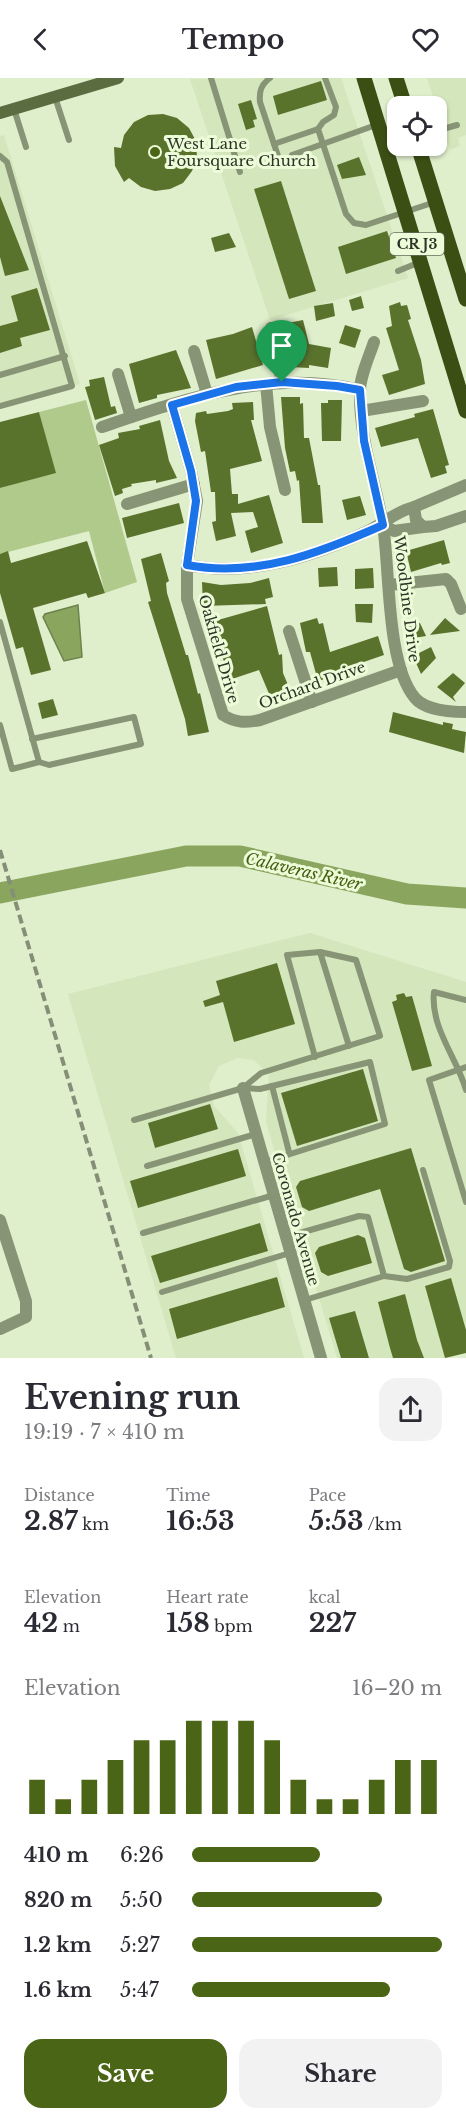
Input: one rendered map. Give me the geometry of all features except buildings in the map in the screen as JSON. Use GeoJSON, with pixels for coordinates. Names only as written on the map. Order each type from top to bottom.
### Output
{"type":"FeatureCollection","features":[{"type":"Feature","properties":{"kind":"main road","name":"CR J3"},"geometry":{"type":"LineString","coordinates":[[364,78],[422,261],[466,411]]}},
{"type":"Feature","properties":{"kind":"main road"},"geometry":{"type":"LineString","coordinates":[[396,78],[402,96]]}},
{"type":"Feature","properties":{"kind":"main road","name":"CR J3"},"geometry":{"type":"LineString","coordinates":[[421,156],[466,299]]}},
{"type":"Feature","properties":{"kind":"street"},"geometry":{"type":"LineString","coordinates":[[0,113],[118,78]]}},
{"type":"Feature","properties":{"kind":"street"},"geometry":{"type":"LineString","coordinates":[[271,328],[282,382]]}},
{"type":"Feature","properties":{"kind":"street","name":"Woodbine Drive"},"geometry":{"type":"LineString","coordinates":[[374,342],[360,390],[361,411],[364,441],[383,525],[401,670],[414,697],[421,704],[466,712]]}},
{"type":"Feature","properties":{"kind":"street"},"geometry":{"type":"LineString","coordinates":[[194,351],[207,394]]}},
{"type":"Feature","properties":{"kind":"street"},"geometry":{"type":"LineString","coordinates":[[118,374],[131,417]]}},
{"type":"Feature","properties":{"kind":"street"},"geometry":{"type":"LineString","coordinates":[[102,427],[207,394],[266,384],[282,382],[360,390]]}},
{"type":"Feature","properties":{"kind":"street"},"geometry":{"type":"LineString","coordinates":[[266,384],[270,427],[285,490]]}},
{"type":"Feature","properties":{"kind":"street"},"geometry":{"type":"LineString","coordinates":[[361,411],[423,401]]}},
{"type":"Feature","properties":{"kind":"street","name":"Oakfield Drive"},"geometry":{"type":"LineString","coordinates":[[172,405],[194,484],[195,519],[187,565],[187,599],[218,705],[223,715],[232,721]]}},
{"type":"Feature","properties":{"kind":"street"},"geometry":{"type":"LineString","coordinates":[[127,504],[194,484]]}},
{"type":"Feature","properties":{"kind":"street"},"geometry":{"type":"LineString","coordinates":[[187,565],[242,569],[272,566],[354,538],[383,525],[390,515],[466,485]]}},
{"type":"Feature","properties":{"kind":"street"},"geometry":{"type":"LineString","coordinates":[[414,507],[416,520],[423,527]]}},
{"type":"Feature","properties":{"kind":"street"},"geometry":{"type":"LineString","coordinates":[[383,525],[394,531],[436,526],[466,516]]}},
{"type":"Feature","properties":{"kind":"street"},"geometry":{"type":"LineString","coordinates":[[389,585],[446,579],[451,584],[461,609]]}},
{"type":"Feature","properties":{"kind":"street"},"geometry":{"type":"LineString","coordinates":[[289,631],[312,702]]}},
{"type":"Feature","properties":{"kind":"street","name":"Orchard Drive"},"geometry":{"type":"LineString","coordinates":[[232,721],[245,723],[260,720],[401,670]]}},
{"type":"Feature","properties":{"kind":"street","name":"Coronado Avenue"},"geometry":{"type":"LineString","coordinates":[[243,1088],[321,1358]]}},
{"type":"Feature","properties":{"kind":"street"},"geometry":{"type":"LineString","coordinates":[[0,1220],[26,1301],[26,1317],[0,1329]]}},
{"type":"Feature","properties":{"kind":"lane"},"geometry":{"type":"LineString","coordinates":[[211,78],[240,172]]}},
{"type":"Feature","properties":{"kind":"lane"},"geometry":{"type":"LineString","coordinates":[[270,78],[263,83],[260,93],[279,159]]}},
{"type":"Feature","properties":{"kind":"lane"},"geometry":{"type":"LineString","coordinates":[[274,144],[318,129],[323,122],[334,115],[336,107],[325,78]]}},
{"type":"Feature","properties":{"kind":"lane"},"geometry":{"type":"LineString","coordinates":[[55,97],[69,140]]}},
{"type":"Feature","properties":{"kind":"lane"},"geometry":{"type":"LineString","coordinates":[[14,108],[26,147]]}},
{"type":"Feature","properties":{"kind":"lane"},"geometry":{"type":"LineString","coordinates":[[292,154],[378,124]]}},
{"type":"Feature","properties":{"kind":"lane"},"geometry":{"type":"LineString","coordinates":[[447,127],[457,124]]}},
{"type":"Feature","properties":{"kind":"lane"},"geometry":{"type":"LineString","coordinates":[[318,129],[321,144],[346,214],[354,223],[376,222],[435,202]]}},
{"type":"Feature","properties":{"kind":"lane"},"geometry":{"type":"LineString","coordinates":[[0,156],[4,162],[65,356],[72,386],[0,406]]}},
{"type":"Feature","properties":{"kind":"lane"},"geometry":{"type":"LineString","coordinates":[[398,271],[422,261]]}},
{"type":"Feature","properties":{"kind":"lane"},"geometry":{"type":"LineString","coordinates":[[0,375],[65,356]]}},
{"type":"Feature","properties":{"kind":"lane"},"geometry":{"type":"LineString","coordinates":[[0,622],[39,762]]}},
{"type":"Feature","properties":{"kind":"lane"},"geometry":{"type":"LineString","coordinates":[[0,725],[12,769],[39,762],[50,765],[141,744],[134,717],[32,739]]}},
{"type":"Feature","properties":{"kind":"lane"},"geometry":{"type":"LineString","coordinates":[[320,952],[349,1046]]}},
{"type":"Feature","properties":{"kind":"lane"},"geometry":{"type":"LineString","coordinates":[[243,1088],[261,1073],[315,1057],[380,1036],[356,960],[320,952],[287,956],[315,1057]]}},
{"type":"Feature","properties":{"kind":"lane"},"geometry":{"type":"LineString","coordinates":[[466,1000],[434,992],[433,1003],[442,1038],[463,1068],[466,1090]]}},
{"type":"Feature","properties":{"kind":"lane"},"geometry":{"type":"LineString","coordinates":[[134,1120],[243,1088],[260,1089],[370,1062],[385,1124],[289,1152],[264,1162]]}},
{"type":"Feature","properties":{"kind":"lane"},"geometry":{"type":"LineString","coordinates":[[463,1068],[429,1080],[466,1202]]}},
{"type":"Feature","properties":{"kind":"lane"},"geometry":{"type":"LineString","coordinates":[[272,1086],[289,1152]]}},
{"type":"Feature","properties":{"kind":"lane"},"geometry":{"type":"LineString","coordinates":[[147,1166],[256,1134]]}},
{"type":"Feature","properties":{"kind":"lane"},"geometry":{"type":"LineString","coordinates":[[305,1300],[384,1276],[407,1279],[449,1267],[450,1261],[423,1170]]}},
{"type":"Feature","properties":{"kind":"lane"},"geometry":{"type":"LineString","coordinates":[[143,1233],[274,1195]]}},
{"type":"Feature","properties":{"kind":"lane"},"geometry":{"type":"LineString","coordinates":[[286,1237],[359,1216],[368,1217],[384,1276]]}},
{"type":"Feature","properties":{"kind":"lane"},"geometry":{"type":"LineString","coordinates":[[162,1292],[291,1252]]}},
{"type":"Feature","properties":{"kind":"shaded area"},"geometry":{"type":"Polygon","coordinates":[[[341,78],[408,278],[270,320],[190,79],[341,78]]]}},
{"type":"Feature","properties":{"kind":"shaded area"},"geometry":{"type":"Polygon","coordinates":[[[427,78],[466,78],[466,135],[458,138],[460,146],[450,150],[447,141],[447,96],[433,96],[427,78]]]}},
{"type":"Feature","properties":{"kind":"shaded area"},"geometry":{"type":"Polygon","coordinates":[[[4,135],[80,384],[0,407],[0,136],[4,135]]]}},
{"type":"Feature","properties":{"kind":"shaded area"},"geometry":{"type":"Polygon","coordinates":[[[86,400],[137,582],[105,593],[89,531],[0,554],[0,488],[55,472],[39,412],[86,400]]]}},
{"type":"Feature","properties":{"kind":"shaded area"},"geometry":{"type":"Polygon","coordinates":[[[78,605],[82,657],[64,661],[43,617],[45,614],[78,605]]]}},
{"type":"Feature","properties":{"kind":"shaded area"},"geometry":{"type":"Polygon","coordinates":[[[310,933],[466,982],[466,1352],[447,1358],[337,1358],[266,1122],[269,1075],[254,1060],[238,1058],[219,1066],[209,1085],[214,1106],[238,1133],[304,1358],[176,1358],[68,994],[310,933]]]}},
{"type":"Feature","properties":{"kind":"waterway","name":"Calaveras River"},"geometry":{"type":"LineString","coordinates":[[0,893],[186,856],[240,856],[407,894],[466,898]]}},
{"type":"Feature","properties":{"kind":"railway"},"geometry":{"type":"LineString","coordinates":[[0,850],[151,1358]]}},
{"type":"Feature","properties":{"kind":"place","name":"West Lane Foursquare Church"},"geometry":{"type":"Point","coordinates":[155,152]}},
{"type":"Feature","properties":{"kind":"route"},"geometry":{"type":"LineString","coordinates":[[282,382],[360,390],[361,425],[383,525],[354,538],[272,566],[242,569],[187,565],[196,501],[191,471],[172,405],[236,387],[282,382]]}}]}
